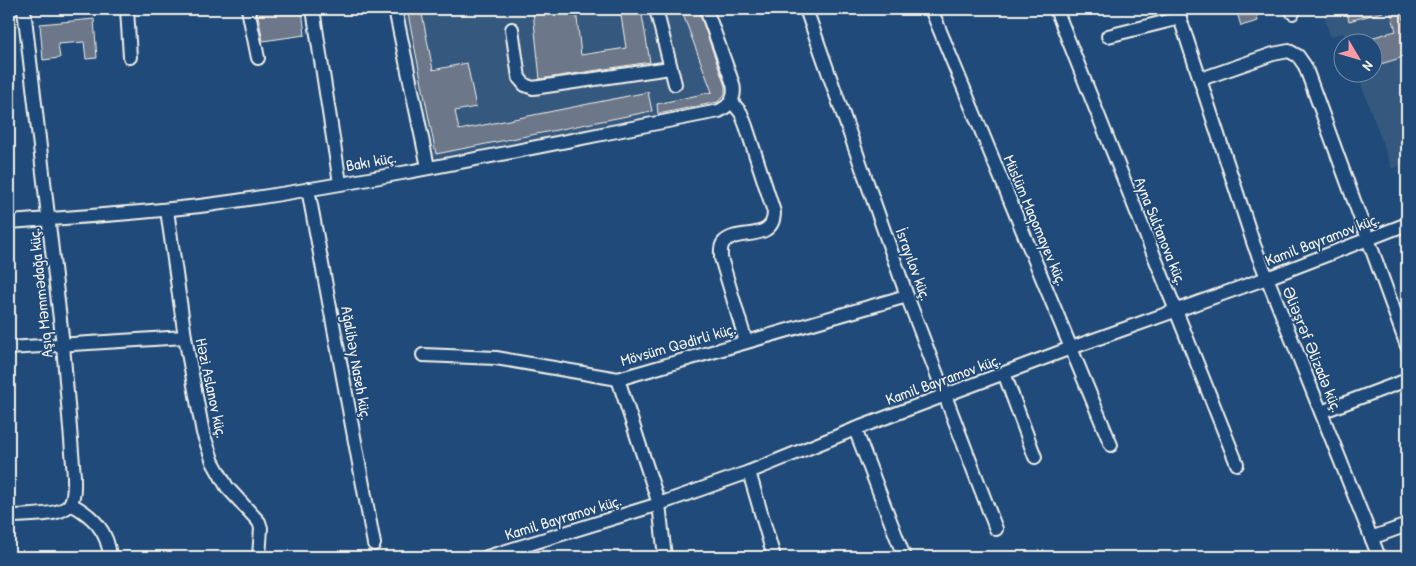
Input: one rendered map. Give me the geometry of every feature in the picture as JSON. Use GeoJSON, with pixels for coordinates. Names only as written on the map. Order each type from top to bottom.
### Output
{"type":"FeatureCollection","features":[{"type":"Feature","properties":{"kind":"street","name":"Aşıq Məmmədağa küç."},"geometry":{"type":"LineString","coordinates":[[24,9],[63,345],[74,476],[74,493],[70,504]]}},
{"type":"Feature","properties":{"kind":"street"},"geometry":{"type":"LineString","coordinates":[[127,9],[130,57]]}},
{"type":"Feature","properties":{"kind":"street"},"geometry":{"type":"LineString","coordinates":[[248,9],[258,58]]}},
{"type":"Feature","properties":{"kind":"street"},"geometry":{"type":"LineString","coordinates":[[313,9],[340,183]]}},
{"type":"Feature","properties":{"kind":"street"},"geometry":{"type":"LineString","coordinates":[[395,9],[428,167]]}},
{"type":"Feature","properties":{"kind":"street"},"geometry":{"type":"LineString","coordinates":[[656,9],[675,84]]}},
{"type":"Feature","properties":{"kind":"street"},"geometry":{"type":"LineString","coordinates":[[706,9],[733,84],[732,102],[741,113],[746,126],[774,212],[774,219],[769,228],[732,238],[724,242],[721,247],[721,258],[746,342]]}},
{"type":"Feature","properties":{"kind":"street","name":"İsrayılov küç."},"geometry":{"type":"LineString","coordinates":[[806,9],[908,296],[996,529]]}},
{"type":"Feature","properties":{"kind":"street","name":"Müslüm Maqomayev küç."},"geometry":{"type":"LineString","coordinates":[[930,9],[1111,445]]}},
{"type":"Feature","properties":{"kind":"street","name":"Ayna Sultanova küç."},"geometry":{"type":"LineString","coordinates":[[1056,9],[1237,464]]}},
{"type":"Feature","properties":{"kind":"street"},"geometry":{"type":"LineString","coordinates":[[1108,36],[1179,13]]}},
{"type":"Feature","properties":{"kind":"street","name":"Əliəşrəf Əlizadə küç."},"geometry":{"type":"LineString","coordinates":[[1179,13],[1242,210],[1266,278],[1379,557]]}},
{"type":"Feature","properties":{"kind":"street"},"geometry":{"type":"LineString","coordinates":[[512,29],[519,78],[524,85],[533,88],[670,68]]}},
{"type":"Feature","properties":{"kind":"street"},"geometry":{"type":"LineString","coordinates":[[1200,79],[1273,54],[1289,51],[1298,56],[1305,66],[1407,346]]}},
{"type":"Feature","properties":{"kind":"street","name":"Bakı küç."},"geometry":{"type":"LineString","coordinates":[[9,222],[167,210],[308,189],[720,111],[732,102]]}},
{"type":"Feature","properties":{"kind":"street","name":"Ağalibəy Naseh küç."},"geometry":{"type":"LineString","coordinates":[[308,189],[374,544]]}},
{"type":"Feature","properties":{"kind":"street","name":"Həzi Aslanov küç."},"geometry":{"type":"LineString","coordinates":[[167,210],[185,337],[203,433],[213,462],[226,487],[259,522],[261,528],[259,557]]}},
{"type":"Feature","properties":{"kind":"street","name":"Kamil Bayramov küç."},"geometry":{"type":"LineString","coordinates":[[487,557],[659,504],[749,472],[855,429],[1071,348],[1266,278],[1407,224]]}},
{"type":"Feature","properties":{"kind":"street","name":"Mövsüm Qədirli küç."},"geometry":{"type":"LineString","coordinates":[[423,354],[496,358],[618,378],[908,296]]}},
{"type":"Feature","properties":{"kind":"street"},"geometry":{"type":"LineString","coordinates":[[9,348],[185,337]]}},
{"type":"Feature","properties":{"kind":"street"},"geometry":{"type":"LineString","coordinates":[[1004,373],[1035,457]]}},
{"type":"Feature","properties":{"kind":"street"},"geometry":{"type":"LineString","coordinates":[[618,378],[659,504],[665,557]]}},
{"type":"Feature","properties":{"kind":"street"},"geometry":{"type":"LineString","coordinates":[[1320,412],[1407,380]]}},
{"type":"Feature","properties":{"kind":"street"},"geometry":{"type":"LineString","coordinates":[[855,429],[903,554]]}},
{"type":"Feature","properties":{"kind":"street"},"geometry":{"type":"LineString","coordinates":[[749,472],[774,557]]}},
{"type":"Feature","properties":{"kind":"street"},"geometry":{"type":"LineString","coordinates":[[9,516],[57,512],[64,510],[70,504],[87,514],[100,526],[107,539],[110,557]]}},
{"type":"Feature","properties":{"kind":"street"},"geometry":{"type":"LineString","coordinates":[[1372,538],[1407,524]]}},
{"type":"Feature","properties":{"kind":"shaded area"},"geometry":{"type":"Polygon","coordinates":[[[401,9],[701,9],[730,88],[728,97],[720,104],[433,159],[401,9]]]}},
{"type":"Feature","properties":{"kind":"shaded area"},"geometry":{"type":"Polygon","coordinates":[[[1322,9],[1407,9],[1407,162],[1392,169],[1360,82],[1384,82],[1384,32],[1334,32],[1334,36],[1330,37],[1322,9]]]}},
{"type":"Feature","properties":{"kind":"building"},"geometry":{"type":"Polygon","coordinates":[[[302,9],[305,35],[263,41],[257,11],[302,9]]]}},
{"type":"Feature","properties":{"kind":"building"},"geometry":{"type":"Polygon","coordinates":[[[407,9],[421,9],[433,70],[467,63],[476,107],[455,111],[459,130],[648,92],[652,111],[436,154],[407,9]]]}},
{"type":"Feature","properties":{"kind":"building"},"geometry":{"type":"Polygon","coordinates":[[[576,9],[581,55],[626,48],[620,9],[641,9],[650,62],[540,79],[533,12],[576,9]]]}},
{"type":"Feature","properties":{"kind":"building"},"geometry":{"type":"Polygon","coordinates":[[[681,9],[698,9],[725,86],[725,94],[718,102],[658,114],[657,104],[712,92],[681,9]]]}},
{"type":"Feature","properties":{"kind":"building"},"geometry":{"type":"Polygon","coordinates":[[[1236,9],[1255,9],[1258,21],[1241,26],[1236,9]]]}},
{"type":"Feature","properties":{"kind":"building"},"geometry":{"type":"Polygon","coordinates":[[[1346,9],[1382,9],[1383,12],[1349,21],[1346,9]]]}},
{"type":"Feature","properties":{"kind":"building"},"geometry":{"type":"Polygon","coordinates":[[[1390,9],[1401,9],[1407,31],[1407,56],[1384,63],[1384,34],[1396,31],[1390,9]]]}},
{"type":"Feature","properties":{"kind":"building"},"geometry":{"type":"Polygon","coordinates":[[[94,19],[97,58],[86,59],[84,42],[58,44],[60,58],[43,60],[40,24],[94,19]]]}}]}
